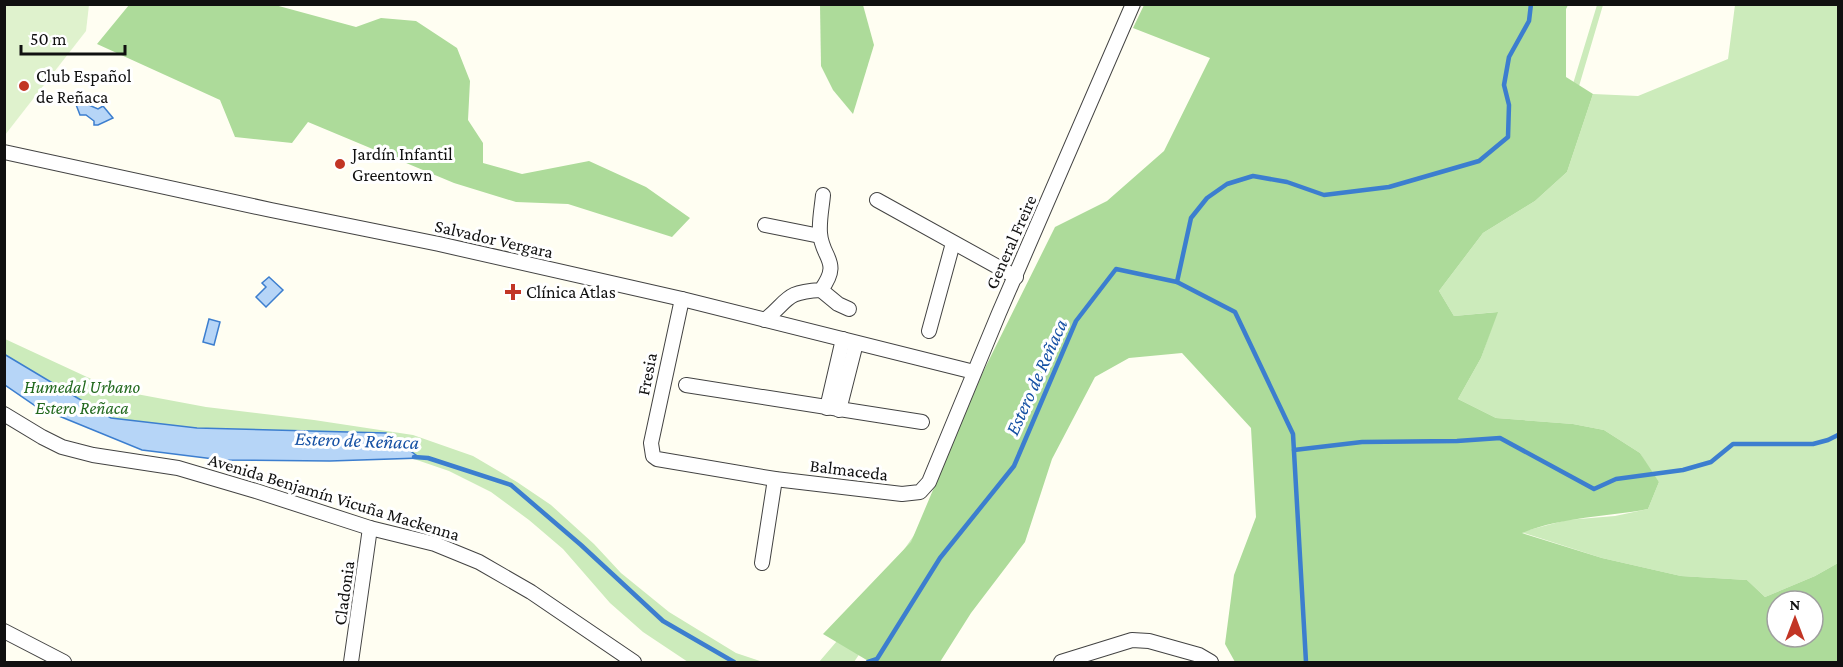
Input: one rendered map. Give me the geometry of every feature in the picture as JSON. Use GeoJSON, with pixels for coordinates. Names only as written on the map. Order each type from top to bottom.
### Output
{"type":"FeatureCollection","features":[{"type":"Feature","properties":{"kind":"street","name":"General Freire"},"geometry":{"type":"LineString","coordinates":[[920,492],[929,482],[1133,4]]}},
{"type":"Feature","properties":{"kind":"street","name":"Salvador Vergara"},"geometry":{"type":"LineString","coordinates":[[4,152],[439,244],[682,299],[974,372]]}},
{"type":"Feature","properties":{"kind":"street"},"geometry":{"type":"LineString","coordinates":[[821,290],[830,273],[831,263],[820,236],[823,195]]}},
{"type":"Feature","properties":{"kind":"street"},"geometry":{"type":"LineString","coordinates":[[877,200],[1016,277]]}},
{"type":"Feature","properties":{"kind":"street"},"geometry":{"type":"LineString","coordinates":[[765,225],[820,236]]}},
{"type":"Feature","properties":{"kind":"street"},"geometry":{"type":"LineString","coordinates":[[929,331],[953,243]]}},
{"type":"Feature","properties":{"kind":"street"},"geometry":{"type":"LineString","coordinates":[[765,320],[792,294],[821,290],[837,304],[849,309]]}},
{"type":"Feature","properties":{"kind":"street","name":"Fresia"},"geometry":{"type":"LineString","coordinates":[[653,456],[651,443],[682,299]]}},
{"type":"Feature","properties":{"kind":"street"},"geometry":{"type":"LineString","coordinates":[[833,409],[850,341]]}},
{"type":"Feature","properties":{"kind":"street"},"geometry":{"type":"LineString","coordinates":[[686,385],[922,422]]}},
{"type":"Feature","properties":{"kind":"street","name":"Avenida Benjamín Vicuña Mackenna"},"geometry":{"type":"LineString","coordinates":[[4,414],[62,447],[93,455],[178,468],[370,528],[435,544],[479,562],[531,592],[634,663]]}},
{"type":"Feature","properties":{"kind":"street","name":"Balmaceda"},"geometry":{"type":"LineString","coordinates":[[653,456],[663,462],[775,479],[902,494],[920,492]]}},
{"type":"Feature","properties":{"kind":"street"},"geometry":{"type":"LineString","coordinates":[[762,564],[775,479]]}},
{"type":"Feature","properties":{"kind":"street","name":"Cladonia"},"geometry":{"type":"LineString","coordinates":[[351,663],[370,528]]}},
{"type":"Feature","properties":{"kind":"street"},"geometry":{"type":"LineString","coordinates":[[4,631],[64,663]]}},
{"type":"Feature","properties":{"kind":"street"},"geometry":{"type":"LineString","coordinates":[[1061,663],[1132,640],[1149,641],[1189,652],[1211,663]]}},
{"type":"Feature","properties":{"kind":"green space","name":"Club Español de Reñaca"},"geometry":{"type":"Polygon","coordinates":[[[5,4],[89,5],[86,31],[5,135],[5,4]]]}},
{"type":"Feature","properties":{"kind":"green space"},"geometry":{"type":"Polygon","coordinates":[[[129,5],[275,5],[356,27],[381,18],[416,21],[457,48],[470,81],[468,120],[483,143],[483,163],[522,174],[589,161],[646,187],[690,218],[672,237],[568,204],[516,202],[454,183],[308,122],[292,143],[235,137],[220,100],[97,44],[129,5]]]}},
{"type":"Feature","properties":{"kind":"green space"},"geometry":{"type":"Polygon","coordinates":[[[820,5],[863,5],[874,45],[853,114],[833,90],[821,66],[820,5]]]}},
{"type":"Feature","properties":{"kind":"green space"},"geometry":{"type":"Polygon","coordinates":[[[1144,5],[1568,5],[1566,9],[1566,77],[1593,94],[1567,172],[1535,201],[1483,233],[1439,291],[1454,316],[1498,312],[1481,358],[1458,399],[1496,418],[1573,424],[1604,430],[1640,453],[1659,482],[1648,509],[1568,520],[1522,533],[1602,558],[1681,576],[1747,580],[1765,597],[1765,649],[1825,649],[1825,589],[1784,589],[1838,563],[1838,662],[1235,662],[1225,644],[1234,575],[1256,517],[1251,428],[1182,353],[1129,358],[1095,377],[1052,459],[1025,542],[971,613],[940,662],[870,662],[823,634],[911,542],[982,374],[1055,227],[1107,201],[1164,151],[1210,58],[1133,28],[1144,5]]]}},
{"type":"Feature","properties":{"kind":"green space"},"geometry":{"type":"Polygon","coordinates":[[[1597,5],[1603,5],[1577,93],[1548,129],[1537,136],[1503,148],[1447,179],[1410,218],[1368,299],[1322,336],[1283,380],[1291,406],[1295,434],[1314,435],[1365,450],[1453,438],[1472,446],[1515,452],[1559,463],[1648,467],[1640,453],[1604,430],[1573,424],[1496,418],[1458,399],[1481,358],[1497,312],[1454,316],[1439,291],[1483,233],[1535,201],[1567,172],[1593,94],[1638,96],[1728,59],[1735,5],[1838,5],[1838,563],[1784,589],[1765,589],[1765,597],[1747,580],[1681,576],[1602,558],[1521,532],[1567,520],[1615,516],[1648,509],[1659,482],[1651,471],[1618,468],[1570,469],[1540,465],[1520,458],[1482,453],[1450,442],[1399,447],[1362,454],[1326,441],[1295,439],[1297,448],[1287,489],[1292,596],[1302,619],[1315,662],[1302,662],[1292,625],[1280,596],[1277,483],[1282,444],[1279,417],[1271,385],[1258,360],[1232,293],[1200,263],[1185,256],[1161,254],[1133,258],[1131,263],[1086,298],[1049,361],[1037,419],[1012,460],[959,519],[905,586],[854,662],[819,662],[855,620],[926,518],[981,471],[1001,445],[1010,417],[1020,362],[1043,316],[1090,262],[1125,234],[1142,230],[1167,229],[1188,232],[1202,243],[1241,286],[1266,351],[1280,372],[1302,347],[1365,294],[1385,258],[1403,215],[1444,174],[1545,126],[1569,97],[1597,5]]]}},
{"type":"Feature","properties":{"kind":"green space","name":"Humedal Urbano Estero Reñaca"},"geometry":{"type":"Polygon","coordinates":[[[5,339],[115,390],[206,407],[413,435],[473,456],[551,505],[594,544],[621,573],[669,612],[736,653],[763,662],[688,662],[643,632],[610,603],[563,549],[529,520],[491,492],[449,471],[414,459],[375,451],[168,439],[5,380],[5,339]]]}},
{"type":"Feature","properties":{"kind":"water"},"geometry":{"type":"Polygon","coordinates":[[[77,100],[98,109],[103,106],[113,118],[94,125],[94,121],[86,115],[80,115],[75,102],[77,100]]]}},
{"type":"Feature","properties":{"kind":"water"},"geometry":{"type":"Polygon","coordinates":[[[269,277],[283,290],[266,307],[256,297],[266,287],[262,283],[269,277]]]}},
{"type":"Feature","properties":{"kind":"water"},"geometry":{"type":"Polygon","coordinates":[[[209,319],[220,322],[214,345],[203,342],[209,319]]]}},
{"type":"Feature","properties":{"kind":"water"},"geometry":{"type":"Polygon","coordinates":[[[4,354],[111,418],[197,428],[386,433],[420,458],[330,461],[222,460],[142,450],[37,407],[5,385],[4,354]]]}},
{"type":"Feature","properties":{"kind":"waterway"},"geometry":{"type":"LineString","coordinates":[[1177,282],[1191,218],[1207,198],[1227,184],[1253,176],[1287,182],[1324,195],[1389,187],[1479,161],[1508,137],[1509,105],[1504,85],[1509,57],[1529,21],[1531,4]]}},
{"type":"Feature","properties":{"kind":"waterway","name":"Estero de Reñaca"},"geometry":{"type":"LineString","coordinates":[[868,662],[877,659],[940,558],[1014,466],[1076,321],[1116,269],[1177,282],[1235,312],[1293,434],[1306,662]]}},
{"type":"Feature","properties":{"kind":"waterway"},"geometry":{"type":"LineString","coordinates":[[1294,450],[1362,442],[1500,438],[1594,489],[1616,479],[1683,470],[1711,462],[1733,444],[1813,444],[1838,435]]}},
{"type":"Feature","properties":{"kind":"waterway","name":"Estero de Reñaca"},"geometry":{"type":"LineString","coordinates":[[414,457],[428,458],[511,485],[581,545],[663,621],[734,662]]}},
{"type":"Feature","properties":{"kind":"place","name":"Club Español de Reñaca"},"geometry":{"type":"Point","coordinates":[24,86]}},
{"type":"Feature","properties":{"kind":"place","name":"Jardín Infantil Greentown"},"geometry":{"type":"Point","coordinates":[340,164]}},
{"type":"Feature","properties":{"kind":"place","name":"Clínica Atlas"},"geometry":{"type":"Point","coordinates":[513,292]}}]}
